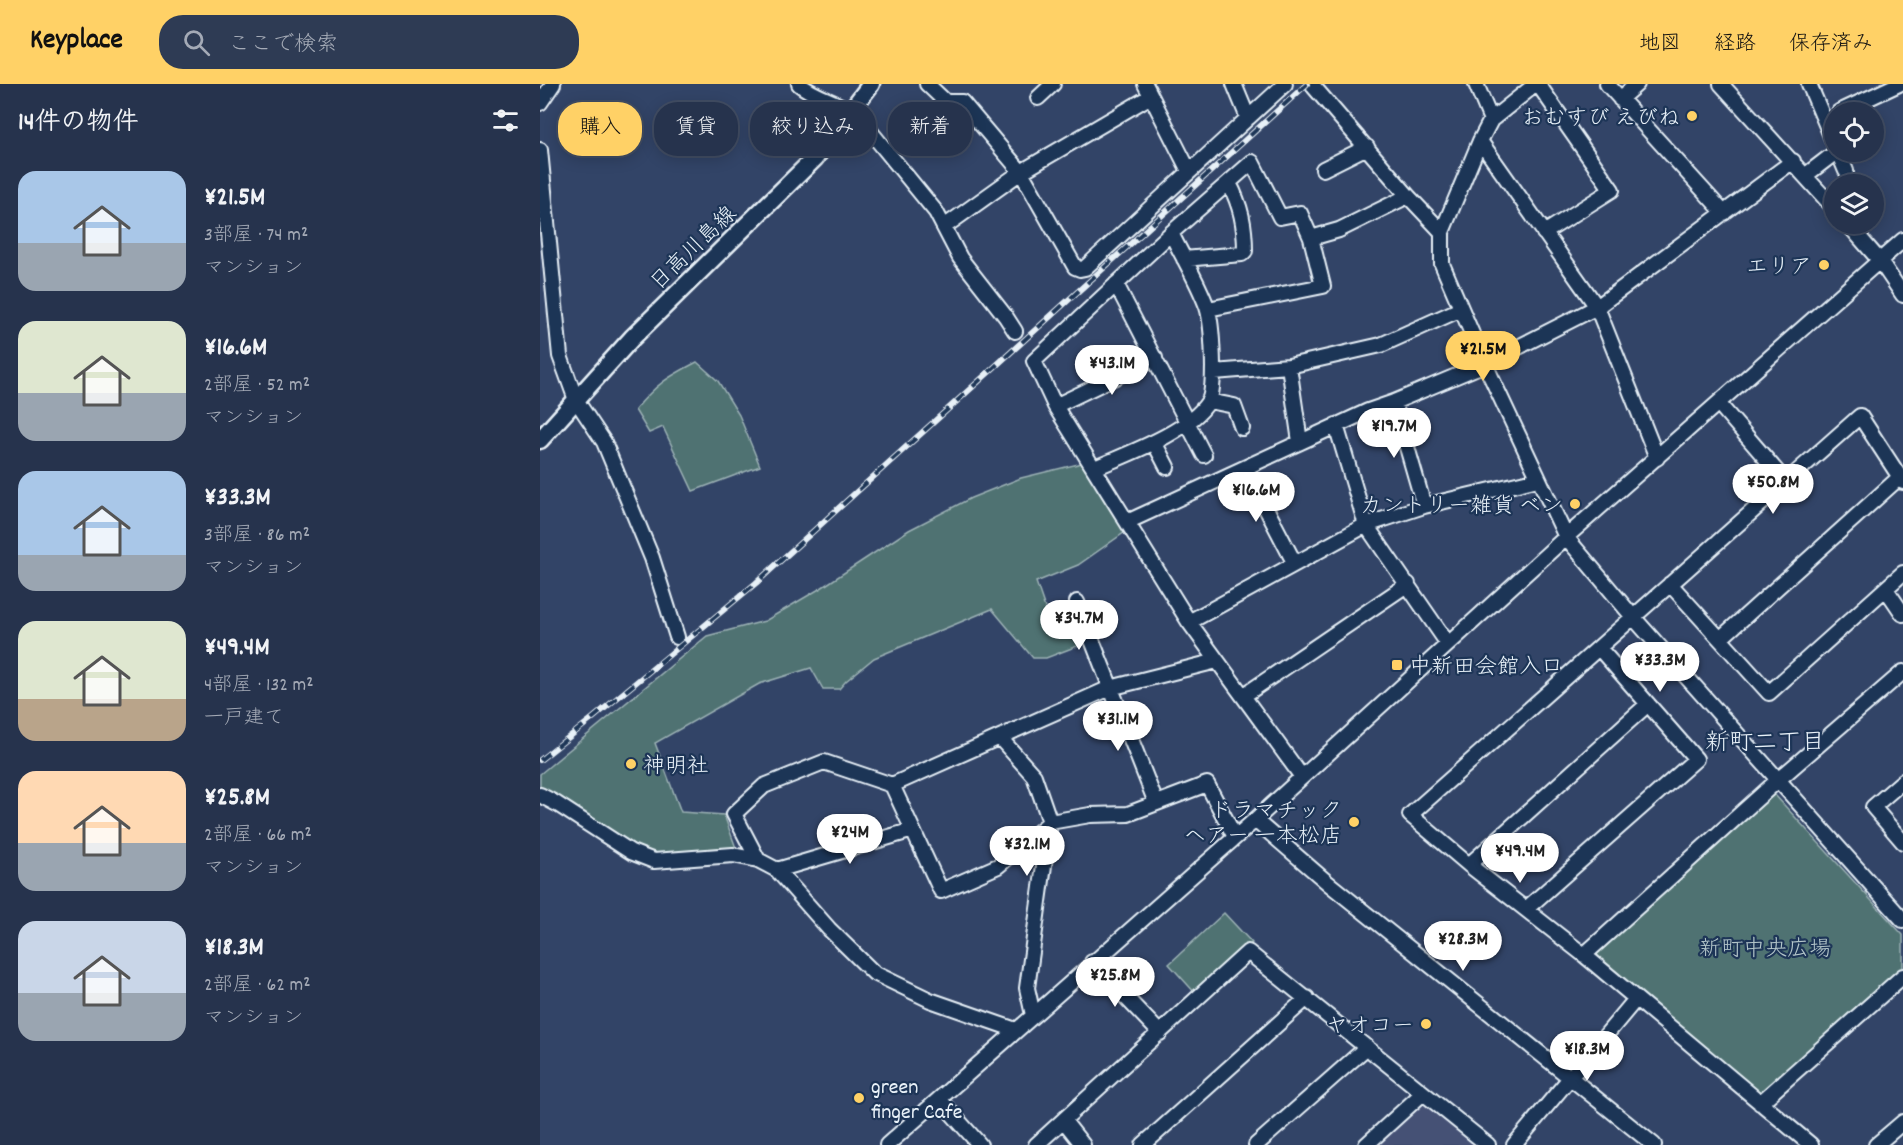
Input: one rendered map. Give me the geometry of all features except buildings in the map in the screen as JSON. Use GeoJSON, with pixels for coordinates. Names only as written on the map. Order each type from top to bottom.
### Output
{"type":"FeatureCollection","features":[{"type":"Feature","properties":{"kind":"main road","name":"日高川島線"},"geometry":{"type":"LineString","coordinates":[[858,102],[872,84]]}},
{"type":"Feature","properties":{"kind":"main road","name":"日高川島線"},"geometry":{"type":"LineString","coordinates":[[540,440],[632,338],[817,156]]}},
{"type":"Feature","properties":{"kind":"street"},"geometry":{"type":"LineString","coordinates":[[540,103],[553,84]]}},
{"type":"Feature","properties":{"kind":"street"},"geometry":{"type":"LineString","coordinates":[[799,84],[812,94],[832,102]]}},
{"type":"Feature","properties":{"kind":"street"},"geometry":{"type":"LineString","coordinates":[[927,84],[946,102],[962,102],[1022,172],[1075,267],[1080,269],[1085,268],[1285,84]]}},
{"type":"Feature","properties":{"kind":"street"},"geometry":{"type":"LineString","coordinates":[[1038,98],[1053,84]]}},
{"type":"Feature","properties":{"kind":"street"},"geometry":{"type":"LineString","coordinates":[[1234,84],[1248,118]]}},
{"type":"Feature","properties":{"kind":"street"},"geometry":{"type":"LineString","coordinates":[[1476,84],[1491,120]]}},
{"type":"Feature","properties":{"kind":"street"},"geometry":{"type":"LineString","coordinates":[[1544,233],[1612,190],[1537,84],[1491,120],[1442,232],[1442,264],[1485,364],[1566,537],[1633,617],[1903,920]]}},
{"type":"Feature","properties":{"kind":"street"},"geometry":{"type":"LineString","coordinates":[[1607,84],[1724,213]]}},
{"type":"Feature","properties":{"kind":"street"},"geometry":{"type":"LineString","coordinates":[[1620,99],[1636,84]]}},
{"type":"Feature","properties":{"kind":"street"},"geometry":{"type":"LineString","coordinates":[[1721,84],[1824,197]]}},
{"type":"Feature","properties":{"kind":"street"},"geometry":{"type":"LineString","coordinates":[[1809,84],[1824,108]]}},
{"type":"Feature","properties":{"kind":"street"},"geometry":{"type":"LineString","coordinates":[[1860,102],[1899,84]]}},
{"type":"Feature","properties":{"kind":"street"},"geometry":{"type":"LineString","coordinates":[[1314,87],[1407,196],[1442,232]]}},
{"type":"Feature","properties":{"kind":"street"},"geometry":{"type":"LineString","coordinates":[[944,227],[1022,172],[1148,90],[1189,171]]}},
{"type":"Feature","properties":{"kind":"street"},"geometry":{"type":"LineString","coordinates":[[876,139],[936,212],[960,258],[1015,331]]}},
{"type":"Feature","properties":{"kind":"street"},"geometry":{"type":"LineString","coordinates":[[1480,141],[1597,307],[1657,458]]}},
{"type":"Feature","properties":{"kind":"street"},"geometry":{"type":"LineString","coordinates":[[1323,169],[1367,147]]}},
{"type":"Feature","properties":{"kind":"street"},"geometry":{"type":"LineString","coordinates":[[540,150],[560,356],[576,400],[604,442],[652,558],[677,637]]}},
{"type":"Feature","properties":{"kind":"street"},"geometry":{"type":"LineString","coordinates":[[1127,522],[1336,425],[1485,364],[1597,307],[1793,161]]}},
{"type":"Feature","properties":{"kind":"street"},"geometry":{"type":"LineString","coordinates":[[1208,309],[1323,286],[1311,238],[1300,213],[1280,217],[1252,162],[1171,233],[1034,361],[1055,406],[1189,622],[1302,777]]}},
{"type":"Feature","properties":{"kind":"street"},"geometry":{"type":"LineString","coordinates":[[1806,176],[1824,162]]}},
{"type":"Feature","properties":{"kind":"street"},"geometry":{"type":"LineString","coordinates":[[1842,162],[1846,171]]}},
{"type":"Feature","properties":{"kind":"street"},"geometry":{"type":"LineString","coordinates":[[1184,259],[1242,254],[1245,251],[1245,227],[1241,209],[1229,183]]}},
{"type":"Feature","properties":{"kind":"street"},"geometry":{"type":"LineString","coordinates":[[1311,238],[1339,230],[1407,196]]}},
{"type":"Feature","properties":{"kind":"street"},"geometry":{"type":"LineString","coordinates":[[1095,468],[1154,442],[1188,422],[1209,401],[1214,372],[1208,309],[1171,233]]}},
{"type":"Feature","properties":{"kind":"street"},"geometry":{"type":"LineString","coordinates":[[1857,234],[1880,261],[1903,295]]}},
{"type":"Feature","properties":{"kind":"street"},"geometry":{"type":"LineString","coordinates":[[887,1145],[1255,820],[1566,537],[1903,240]]}},
{"type":"Feature","properties":{"kind":"street"},"geometry":{"type":"LineString","coordinates":[[1116,284],[1204,455]]}},
{"type":"Feature","properties":{"kind":"street"},"geometry":{"type":"LineString","coordinates":[[1214,372],[1289,366],[1381,345],[1461,309]]}},
{"type":"Feature","properties":{"kind":"street"},"geometry":{"type":"LineString","coordinates":[[1055,406],[1155,358]]}},
{"type":"Feature","properties":{"kind":"street"},"geometry":{"type":"LineString","coordinates":[[1289,366],[1300,442]]}},
{"type":"Feature","properties":{"kind":"street"},"geometry":{"type":"LineString","coordinates":[[1209,401],[1234,406],[1242,428]]}},
{"type":"Feature","properties":{"kind":"street"},"geometry":{"type":"LineString","coordinates":[[1394,402],[1425,506]]}},
{"type":"Feature","properties":{"kind":"street"},"geometry":{"type":"LineString","coordinates":[[1718,403],[1786,482]]}},
{"type":"Feature","properties":{"kind":"street"},"geometry":{"type":"LineString","coordinates":[[1720,639],[1901,479],[1860,416],[1410,815],[1469,865],[1584,955],[1811,1145]]}},
{"type":"Feature","properties":{"kind":"street"},"geometry":{"type":"LineString","coordinates":[[1336,425],[1366,525],[1448,644]]}},
{"type":"Feature","properties":{"kind":"street"},"geometry":{"type":"LineString","coordinates":[[1154,442],[1167,467]]}},
{"type":"Feature","properties":{"kind":"street"},"geometry":{"type":"LineString","coordinates":[[1245,468],[1295,564]]}},
{"type":"Feature","properties":{"kind":"street"},"geometry":{"type":"LineString","coordinates":[[1189,622],[1366,525],[1425,506],[1538,479]]}},
{"type":"Feature","properties":{"kind":"street"},"geometry":{"type":"LineString","coordinates":[[1670,584],[1769,693],[1903,573]]}},
{"type":"Feature","properties":{"kind":"street"},"geometry":{"type":"LineString","coordinates":[[1243,696],[1408,584]]}},
{"type":"Feature","properties":{"kind":"street"},"geometry":{"type":"LineString","coordinates":[[1886,589],[1903,614]]}},
{"type":"Feature","properties":{"kind":"street"},"geometry":{"type":"LineString","coordinates":[[1077,602],[1156,803]]}},
{"type":"Feature","properties":{"kind":"street"},"geometry":{"type":"LineString","coordinates":[[1526,909],[1696,759],[1599,648]]}},
{"type":"Feature","properties":{"kind":"street"},"geometry":{"type":"LineString","coordinates":[[758,860],[734,814],[764,786],[824,762],[892,785],[1110,688],[1218,661]]}},
{"type":"Feature","properties":{"kind":"street"},"geometry":{"type":"LineString","coordinates":[[1584,955],[1778,780],[1903,672]]}},
{"type":"Feature","properties":{"kind":"street"},"geometry":{"type":"LineString","coordinates":[[1469,865],[1648,704]]}},
{"type":"Feature","properties":{"kind":"street"},"geometry":{"type":"LineString","coordinates":[[1000,738],[1034,777],[1050,822],[1027,988],[1033,1015]]}},
{"type":"Feature","properties":{"kind":"street"},"geometry":{"type":"LineString","coordinates":[[1903,781],[1873,807],[1903,842]]}},
{"type":"Feature","properties":{"kind":"street"},"geometry":{"type":"LineString","coordinates":[[892,785],[941,891],[998,866],[1050,822],[1090,815],[1128,814],[1207,784],[1235,837]]}},
{"type":"Feature","properties":{"kind":"street"},"geometry":{"type":"LineString","coordinates":[[540,795],[631,852],[654,861],[733,855],[758,860],[777,870],[829,929],[874,973],[930,1000],[1016,1030]]}},
{"type":"Feature","properties":{"kind":"street"},"geometry":{"type":"LineString","coordinates":[[1255,820],[1328,883],[1654,1145]]}},
{"type":"Feature","properties":{"kind":"street"},"geometry":{"type":"LineString","coordinates":[[777,870],[913,830]]}},
{"type":"Feature","properties":{"kind":"street"},"geometry":{"type":"LineString","coordinates":[[1036,1145],[1248,952],[1488,1145]]}},
{"type":"Feature","properties":{"kind":"street"},"geometry":{"type":"LineString","coordinates":[[1092,962],[1160,1033]]}},
{"type":"Feature","properties":{"kind":"street"},"geometry":{"type":"LineString","coordinates":[[1760,1103],[1903,976]]}},
{"type":"Feature","properties":{"kind":"street"},"geometry":{"type":"LineString","coordinates":[[1143,1145],[1307,998]]}},
{"type":"Feature","properties":{"kind":"street"},"geometry":{"type":"LineString","coordinates":[[1514,1145],[1636,999]]}},
{"type":"Feature","properties":{"kind":"street"},"geometry":{"type":"LineString","coordinates":[[1256,1145],[1367,1047]]}},
{"type":"Feature","properties":{"kind":"street"},"geometry":{"type":"LineString","coordinates":[[1369,1144],[1423,1093]]}},
{"type":"Feature","properties":{"kind":"street"},"geometry":{"type":"LineString","coordinates":[[939,1099],[980,1145]]}},
{"type":"Feature","properties":{"kind":"street"},"geometry":{"type":"LineString","coordinates":[[1064,1121],[1083,1145]]}},
{"type":"Feature","properties":{"kind":"street"},"geometry":{"type":"LineString","coordinates":[[1876,1145],[1903,1122]]}},
{"type":"Feature","properties":{"kind":"shaded area"},"geometry":{"type":"Polygon","coordinates":[[[1423,1101],[1477,1145],[1379,1145],[1376,1142],[1423,1101]]]}},
{"type":"Feature","properties":{"kind":"green space"},"geometry":{"type":"Polygon","coordinates":[[[697,362],[718,381],[739,415],[760,466],[693,491],[663,427],[649,433],[635,410],[663,382],[697,362]]]}},
{"type":"Feature","properties":{"kind":"green space"},"geometry":{"type":"Polygon","coordinates":[[[1082,463],[1125,532],[1078,565],[1036,582],[1046,611],[1072,610],[1085,643],[1046,658],[1033,658],[992,609],[874,658],[839,689],[823,689],[811,668],[759,684],[655,743],[681,812],[724,815],[736,848],[655,855],[628,845],[540,787],[540,774],[707,636],[765,621],[821,588],[909,530],[971,498],[1021,478],[1082,463]]]}},
{"type":"Feature","properties":{"kind":"green space","name":"新町中央広場"},"geometry":{"type":"Polygon","coordinates":[[[1774,794],[1903,935],[1903,969],[1761,1094],[1594,955],[1774,794]]]}},
{"type":"Feature","properties":{"kind":"green space"},"geometry":{"type":"Polygon","coordinates":[[[1224,913],[1252,943],[1196,994],[1169,964],[1224,913]]]}},
{"type":"Feature","properties":{"kind":"railway"},"geometry":{"type":"LineString","coordinates":[[540,760],[756,583],[1307,84]]}},
{"type":"Feature","properties":{"kind":"place","name":"おむすび えびね"},"geometry":{"type":"Point","coordinates":[1692,116]}},
{"type":"Feature","properties":{"kind":"place","name":"エリア"},"geometry":{"type":"Point","coordinates":[1824,265]}},
{"type":"Feature","properties":{"kind":"place","name":"カントリー雑貨 ベン"},"geometry":{"type":"Point","coordinates":[1575,504]}},
{"type":"Feature","properties":{"kind":"place","name":"中新田会館入口"},"geometry":{"type":"Point","coordinates":[1397,665]}},
{"type":"Feature","properties":{"kind":"place","name":"神明社"},"geometry":{"type":"Point","coordinates":[631,764]}},
{"type":"Feature","properties":{"kind":"place","name":"ドラマチック ヘアー 一本松店"},"geometry":{"type":"Point","coordinates":[1354,822]}},
{"type":"Feature","properties":{"kind":"place","name":"ヤオコー"},"geometry":{"type":"Point","coordinates":[1426,1024]}},
{"type":"Feature","properties":{"kind":"place","name":"green finger Cafe"},"geometry":{"type":"Point","coordinates":[859,1098]}},
{"type":"Feature","properties":{"kind":"district","name":"新町二丁目"},"geometry":{"type":"Point","coordinates":[1765,741]}}]}
